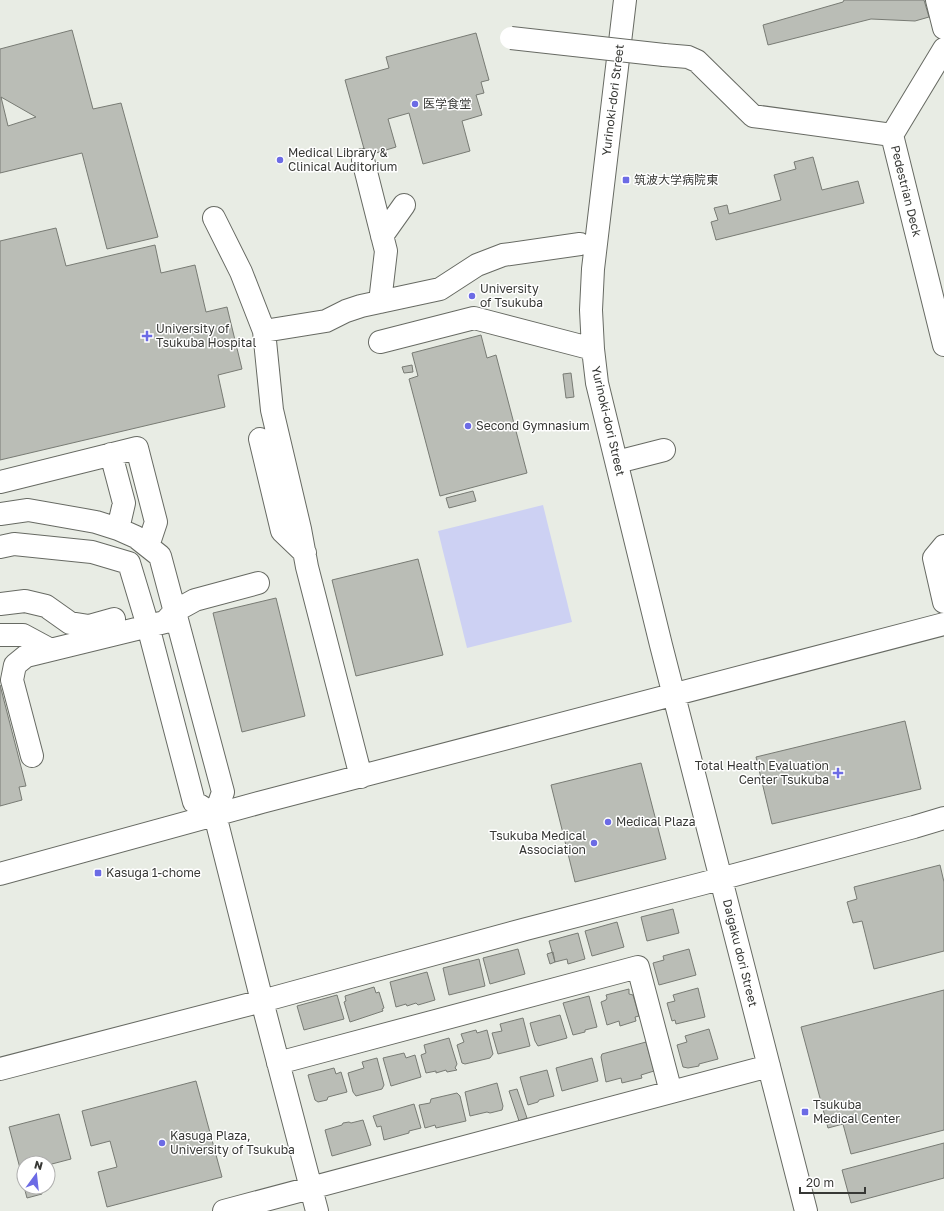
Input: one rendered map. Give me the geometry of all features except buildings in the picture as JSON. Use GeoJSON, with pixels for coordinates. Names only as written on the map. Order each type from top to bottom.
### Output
{"type":"FeatureCollection","features":[{"type":"Feature","properties":{"kind":"street","name":"Yurinoki-dori Street"},"geometry":{"type":"LineString","coordinates":[[625,0],[593,269],[590,310],[597,383],[673,694]]}},
{"type":"Feature","properties":{"kind":"street"},"geometry":{"type":"LineString","coordinates":[[937,0],[944,28]]}},
{"type":"Feature","properties":{"kind":"street"},"geometry":{"type":"LineString","coordinates":[[511,38],[688,57],[697,61],[753,116],[892,135]]}},
{"type":"Feature","properties":{"kind":"street","name":"Pedestrian Deck"},"geometry":{"type":"LineString","coordinates":[[944,49],[892,135],[944,345]]}},
{"type":"Feature","properties":{"kind":"street"},"geometry":{"type":"LineString","coordinates":[[363,160],[386,251],[380,302]]}},
{"type":"Feature","properties":{"kind":"street"},"geometry":{"type":"LineString","coordinates":[[382,236],[404,205]]}},
{"type":"Feature","properties":{"kind":"street"},"geometry":{"type":"LineString","coordinates":[[214,218],[241,272],[264,331],[272,410],[304,553],[361,777]]}},
{"type":"Feature","properties":{"kind":"street"},"geometry":{"type":"LineString","coordinates":[[264,331],[326,321],[346,311],[361,306],[440,289],[477,265],[503,254],[580,244]]}},
{"type":"Feature","properties":{"kind":"street"},"geometry":{"type":"LineString","coordinates":[[380,342],[474,318],[593,349]]}},
{"type":"Feature","properties":{"kind":"street"},"geometry":{"type":"LineString","coordinates":[[260,439],[282,531],[304,553]]}},
{"type":"Feature","properties":{"kind":"street"},"geometry":{"type":"LineString","coordinates":[[0,482],[137,448],[156,522],[134,537]]}},
{"type":"Feature","properties":{"kind":"street"},"geometry":{"type":"LineString","coordinates":[[617,462],[664,450]]}},
{"type":"Feature","properties":{"kind":"street"},"geometry":{"type":"LineString","coordinates":[[110,454],[134,537],[130,563],[194,802],[215,815]]}},
{"type":"Feature","properties":{"kind":"street"},"geometry":{"type":"LineString","coordinates":[[0,514],[28,510],[96,522],[134,537],[160,556],[223,792],[215,815],[317,1211]]}},
{"type":"Feature","properties":{"kind":"street"},"geometry":{"type":"LineString","coordinates":[[0,546],[20,545],[92,552],[130,563]]}},
{"type":"Feature","properties":{"kind":"street"},"geometry":{"type":"LineString","coordinates":[[944,546],[934,558],[944,602]]}},
{"type":"Feature","properties":{"kind":"street"},"geometry":{"type":"LineString","coordinates":[[32,756],[12,680],[15,665],[26,656],[146,619],[161,607],[175,611],[195,600],[258,583]]}},
{"type":"Feature","properties":{"kind":"street"},"geometry":{"type":"LineString","coordinates":[[0,604],[25,601],[46,606],[70,623],[89,626],[146,619]]}},
{"type":"Feature","properties":{"kind":"street"},"geometry":{"type":"LineString","coordinates":[[0,874],[215,815],[673,694],[846,651],[944,624]]}},
{"type":"Feature","properties":{"kind":"street"},"geometry":{"type":"LineString","coordinates":[[0,635],[23,635],[49,649]]}},
{"type":"Feature","properties":{"kind":"street","name":"Daigaku dori Street"},"geometry":{"type":"LineString","coordinates":[[673,694],[806,1211]]}},
{"type":"Feature","properties":{"kind":"street"},"geometry":{"type":"LineString","coordinates":[[0,1069],[262,1001],[526,929],[721,879],[944,818]]}},
{"type":"Feature","properties":{"kind":"street"},"geometry":{"type":"LineString","coordinates":[[278,1064],[638,967],[671,1092]]}},
{"type":"Feature","properties":{"kind":"street"},"geometry":{"type":"LineString","coordinates":[[224,1211],[769,1066]]}},
{"type":"Feature","properties":{"kind":"shaded area"},"geometry":{"type":"Polygon","coordinates":[[[543,505],[572,622],[467,648],[438,531],[543,505]]]}},
{"type":"Feature","properties":{"kind":"place","name":"医学食堂"},"geometry":{"type":"Point","coordinates":[415,104]}},
{"type":"Feature","properties":{"kind":"place","name":"Medical Library & Clinical Auditorium"},"geometry":{"type":"Point","coordinates":[280,160]}},
{"type":"Feature","properties":{"kind":"place","name":"筑波大学病院東"},"geometry":{"type":"Point","coordinates":[626,180]}},
{"type":"Feature","properties":{"kind":"place","name":"University of Tsukuba"},"geometry":{"type":"Point","coordinates":[472,296]}},
{"type":"Feature","properties":{"kind":"place","name":"University of Tsukuba Hospital"},"geometry":{"type":"Point","coordinates":[147,336]}},
{"type":"Feature","properties":{"kind":"place","name":"Second Gymnasium"},"geometry":{"type":"Point","coordinates":[468,426]}},
{"type":"Feature","properties":{"kind":"place","name":"Total Health Evaluation Center Tsukuba"},"geometry":{"type":"Point","coordinates":[838,773]}},
{"type":"Feature","properties":{"kind":"place","name":"Medical Plaza"},"geometry":{"type":"Point","coordinates":[608,822]}},
{"type":"Feature","properties":{"kind":"place","name":"Tsukuba Medical Association"},"geometry":{"type":"Point","coordinates":[594,843]}},
{"type":"Feature","properties":{"kind":"place","name":"Kasuga 1-chome"},"geometry":{"type":"Point","coordinates":[98,873]}},
{"type":"Feature","properties":{"kind":"place","name":"Tsukuba Medical Center"},"geometry":{"type":"Point","coordinates":[805,1112]}},
{"type":"Feature","properties":{"kind":"place","name":"Kasuga Plaza, University of Tsukuba"},"geometry":{"type":"Point","coordinates":[162,1143]}}]}
